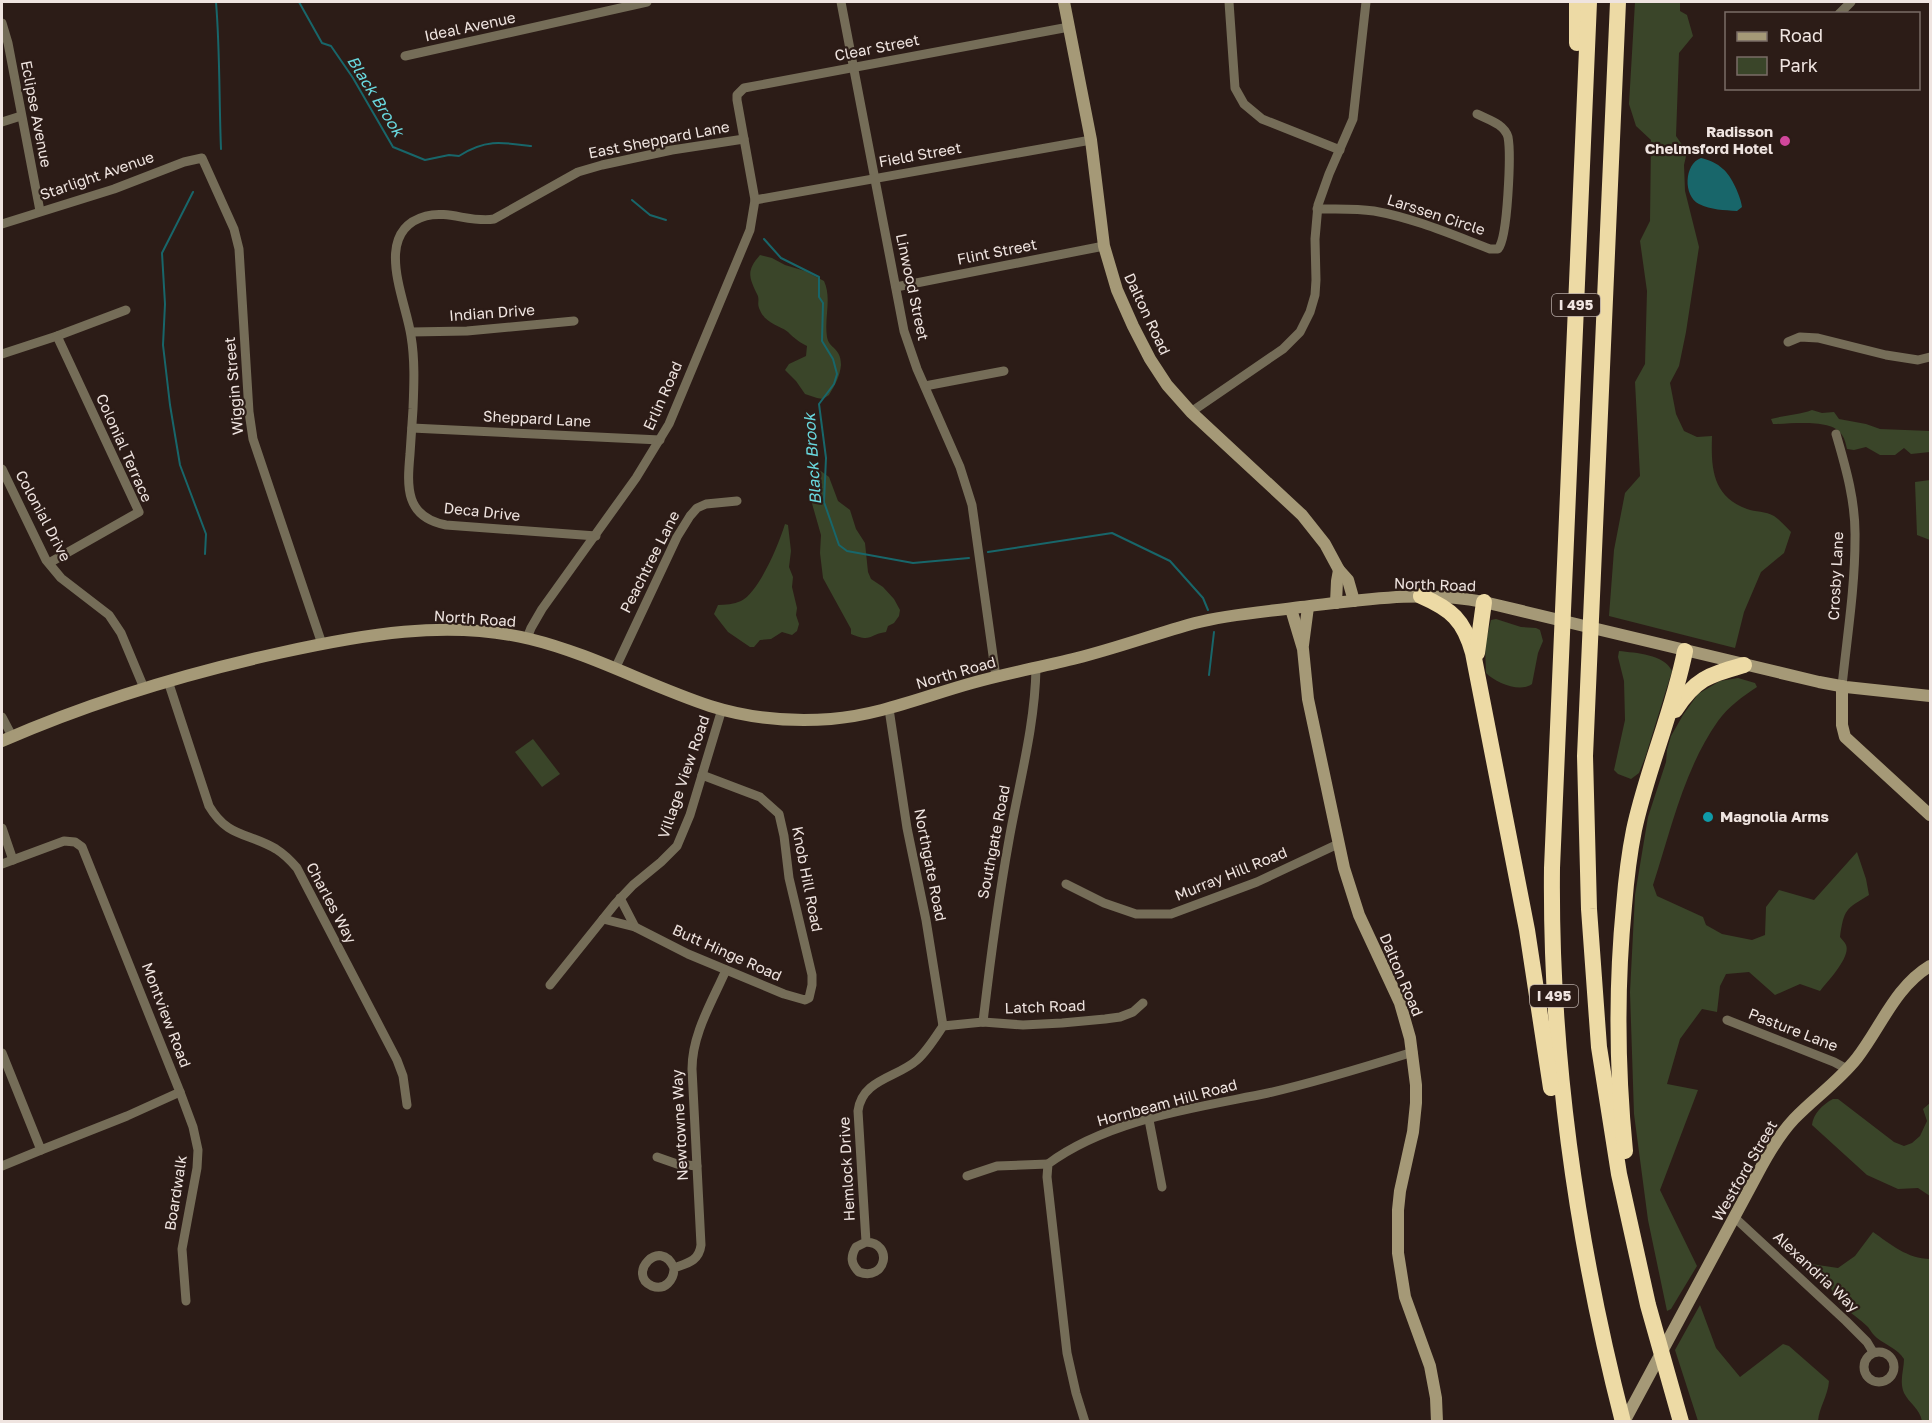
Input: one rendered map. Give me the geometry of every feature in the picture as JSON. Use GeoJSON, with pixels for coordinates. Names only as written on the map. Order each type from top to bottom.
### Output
{"type":"FeatureCollection","features":[{"type":"Feature","properties":{"kind":"highway"},"geometry":{"type":"LineString","coordinates":[[1577,2],[1579,230]]}},
{"type":"Feature","properties":{"kind":"highway","name":"I 495"},"geometry":{"type":"LineString","coordinates":[[1589,2],[1551,901],[1559,1070],[1571,1174],[1582,1243],[1605,1353],[1624,1422]]}},
{"type":"Feature","properties":{"kind":"highway","name":"I 495"},"geometry":{"type":"LineString","coordinates":[[1618,2],[1585,756],[1591,959],[1599,1047],[1619,1174],[1636,1254],[1681,1422]]}},
{"type":"Feature","properties":{"kind":"highway"},"geometry":{"type":"LineString","coordinates":[[1421,596],[1449,610],[1458,619],[1469,637],[1477,669],[1525,920],[1563,1166],[1582,1243]]}},
{"type":"Feature","properties":{"kind":"highway"},"geometry":{"type":"LineString","coordinates":[[1477,669],[1478,640],[1484,602]]}},
{"type":"Feature","properties":{"kind":"highway"},"geometry":{"type":"LineString","coordinates":[[1636,1254],[1618,1052],[1625,890],[1633,833],[1643,793],[1677,688],[1685,651]]}},
{"type":"Feature","properties":{"kind":"highway"},"geometry":{"type":"LineString","coordinates":[[1660,743],[1675,711],[1695,685],[1712,675],[1744,665]]}},
{"type":"Feature","properties":{"kind":"main road","name":"Dalton Road"},"geometry":{"type":"LineString","coordinates":[[1064,2],[1091,140],[1104,246],[1117,290],[1150,359],[1167,385],[1191,412],[1302,515],[1325,544],[1339,570],[1348,580],[1354,601]]}},
{"type":"Feature","properties":{"kind":"main road"},"geometry":{"type":"LineString","coordinates":[[1336,603],[1336,581],[1339,570]]}},
{"type":"Feature","properties":{"kind":"main road","name":"North Road"},"geometry":{"type":"LineString","coordinates":[[7,738],[49,720],[211,668],[376,634],[435,630],[492,632],[527,638],[556,646],[669,691],[722,709],[767,717],[807,720],[846,717],[889,709],[996,677],[1081,657],[1196,623],[1232,615],[1421,596],[1484,602],[1744,665],[1842,686],[1930,696]]}},
{"type":"Feature","properties":{"kind":"main road","name":"Dalton Road"},"geometry":{"type":"LineString","coordinates":[[1303,650],[1308,607]]}},
{"type":"Feature","properties":{"kind":"main road","name":"Dalton Road"},"geometry":{"type":"LineString","coordinates":[[1291,609],[1303,650],[1308,699],[1338,844],[1351,894],[1404,1012],[1413,1052],[1416,1103],[1413,1132],[1400,1191],[1398,1252],[1405,1297],[1430,1366],[1436,1398],[1437,1422]]}},
{"type":"Feature","properties":{"kind":"main road"},"geometry":{"type":"LineString","coordinates":[[1842,686],[1842,725],[1845,737],[1930,815]]}},
{"type":"Feature","properties":{"kind":"main road","name":"Westford Street"},"geometry":{"type":"LineString","coordinates":[[1624,1422],[1781,1134],[1847,1069],[1870,1040],[1903,990],[1913,978],[1930,966]]}},
{"type":"Feature","properties":{"kind":"street","name":"Ideal Avenue"},"geometry":{"type":"LineString","coordinates":[[405,56],[647,2]]}},
{"type":"Feature","properties":{"kind":"street","name":"Linwood Street"},"geometry":{"type":"LineString","coordinates":[[841,2],[908,345],[960,467],[972,505],[996,677]]}},
{"type":"Feature","properties":{"kind":"street"},"geometry":{"type":"LineString","coordinates":[[1229,2],[1235,88],[1244,104],[1262,119],[1340,150]]}},
{"type":"Feature","properties":{"kind":"street"},"geometry":{"type":"LineString","coordinates":[[1191,412],[1283,349],[1300,332],[1310,312],[1315,295],[1317,209],[1351,126],[1355,109],[1366,2]]}},
{"type":"Feature","properties":{"kind":"street","name":"Eclipse Avenue"},"geometry":{"type":"LineString","coordinates":[[2,23],[8,43],[40,211]]}},
{"type":"Feature","properties":{"kind":"street","name":"Clear Street"},"geometry":{"type":"LineString","coordinates":[[744,139],[736,100],[742,89],[1069,27]]}},
{"type":"Feature","properties":{"kind":"street","name":"Larssen Circle"},"geometry":{"type":"LineString","coordinates":[[1317,209],[1384,213],[1426,225],[1490,249],[1498,249],[1503,242],[1506,217],[1509,136],[1501,126],[1477,114]]}},
{"type":"Feature","properties":{"kind":"street"},"geometry":{"type":"LineString","coordinates":[[2,122],[21,116]]}},
{"type":"Feature","properties":{"kind":"street","name":"Erlin Road"},"geometry":{"type":"LineString","coordinates":[[527,638],[542,609],[596,536],[669,424],[746,241],[753,219],[755,200],[744,139]]}},
{"type":"Feature","properties":{"kind":"street","name":"East Sheppard Lane"},"geometry":{"type":"LineString","coordinates":[[412,428],[414,363],[411,332],[394,260],[398,241],[407,225],[428,215],[436,214],[483,220],[494,219],[578,172],[672,150],[744,139]]}},
{"type":"Feature","properties":{"kind":"street","name":"Field Street"},"geometry":{"type":"LineString","coordinates":[[755,200],[1091,140]]}},
{"type":"Feature","properties":{"kind":"street","name":"Starlight Avenue"},"geometry":{"type":"LineString","coordinates":[[2,224],[114,189],[184,162],[202,158]]}},
{"type":"Feature","properties":{"kind":"street","name":"Wiggin Street"},"geometry":{"type":"LineString","coordinates":[[202,158],[234,229],[239,249],[249,412],[253,439],[322,644]]}},
{"type":"Feature","properties":{"kind":"street","name":"Flint Street"},"geometry":{"type":"LineString","coordinates":[[896,287],[1104,246]]}},
{"type":"Feature","properties":{"kind":"street"},"geometry":{"type":"LineString","coordinates":[[2,354],[126,310]]}},
{"type":"Feature","properties":{"kind":"street","name":"Indian Drive"},"geometry":{"type":"LineString","coordinates":[[411,332],[467,331],[574,321]]}},
{"type":"Feature","properties":{"kind":"street","name":"Colonial Terrace"},"geometry":{"type":"LineString","coordinates":[[49,563],[139,512],[57,336]]}},
{"type":"Feature","properties":{"kind":"street"},"geometry":{"type":"LineString","coordinates":[[1788,342],[1800,337],[1818,338],[1886,355],[1918,360],[1930,357]]}},
{"type":"Feature","properties":{"kind":"street"},"geometry":{"type":"LineString","coordinates":[[925,386],[1004,371]]}},
{"type":"Feature","properties":{"kind":"street","name":"Sheppard Lane"},"geometry":{"type":"LineString","coordinates":[[412,428],[660,440]]}},
{"type":"Feature","properties":{"kind":"street","name":"Deca Drive"},"geometry":{"type":"LineString","coordinates":[[412,428],[408,488],[416,508],[427,518],[446,525],[596,536]]}},
{"type":"Feature","properties":{"kind":"street","name":"Crosby Lane"},"geometry":{"type":"LineString","coordinates":[[1836,434],[1848,474],[1856,537],[1842,686]]}},
{"type":"Feature","properties":{"kind":"street","name":"Colonial Drive"},"geometry":{"type":"LineString","coordinates":[[2,469],[49,563],[61,578],[110,615],[121,633],[144,688]]}},
{"type":"Feature","properties":{"kind":"street","name":"Peachtree Lane"},"geometry":{"type":"LineString","coordinates":[[615,669],[677,537],[690,516],[697,508],[706,504],[737,501]]}},
{"type":"Feature","properties":{"kind":"street","name":"Southgate Road"},"geometry":{"type":"LineString","coordinates":[[983,1022],[998,904],[1035,693],[1036,668]]}},
{"type":"Feature","properties":{"kind":"street","name":"Charles Way"},"geometry":{"type":"LineString","coordinates":[[168,681],[208,806],[226,827],[273,848],[297,868],[397,1059],[403,1076],[407,1105]]}},
{"type":"Feature","properties":{"kind":"street","name":"Village View Road"},"geometry":{"type":"LineString","coordinates":[[550,986],[620,898],[677,846],[683,835],[722,709]]}},
{"type":"Feature","properties":{"kind":"street","name":"Northgate Road"},"geometry":{"type":"LineString","coordinates":[[889,709],[907,828],[926,920],[943,1026]]}},
{"type":"Feature","properties":{"kind":"street"},"geometry":{"type":"LineString","coordinates":[[2,717],[7,738]]}},
{"type":"Feature","properties":{"kind":"street","name":"Knob Hill Road"},"geometry":{"type":"LineString","coordinates":[[702,775],[754,794],[779,814],[789,878],[812,975],[808,999]]}},
{"type":"Feature","properties":{"kind":"street"},"geometry":{"type":"LineString","coordinates":[[2,828],[13,860]]}},
{"type":"Feature","properties":{"kind":"street","name":"Montview Road"},"geometry":{"type":"LineString","coordinates":[[2,864],[64,841],[75,842],[84,849],[180,1092],[2,1166]]}},
{"type":"Feature","properties":{"kind":"street","name":"Murray Hill Road"},"geometry":{"type":"LineString","coordinates":[[1066,884],[1104,903],[1136,914],[1171,914],[1257,882],[1338,844]]}},
{"type":"Feature","properties":{"kind":"street"},"geometry":{"type":"LineString","coordinates":[[620,898],[635,927]]}},
{"type":"Feature","properties":{"kind":"street","name":"Butt Hinge Road"},"geometry":{"type":"LineString","coordinates":[[603,919],[635,927],[726,970],[794,997],[808,999]]}},
{"type":"Feature","properties":{"kind":"street","name":"Newtowne Way"},"geometry":{"type":"LineString","coordinates":[[674,1268],[693,1261],[700,1252],[693,1051],[697,1035],[726,970]]}},
{"type":"Feature","properties":{"kind":"street","name":"Latch Road"},"geometry":{"type":"LineString","coordinates":[[943,1026],[983,1022],[1023,1025],[1105,1019],[1133,1012],[1143,1003]]}},
{"type":"Feature","properties":{"kind":"street","name":"Pasture Lane"},"geometry":{"type":"LineString","coordinates":[[1727,1020],[1838,1063],[1847,1069]]}},
{"type":"Feature","properties":{"kind":"street","name":"Hemlock Drive"},"geometry":{"type":"LineString","coordinates":[[866,1242],[858,1111],[861,1098],[876,1083],[903,1071],[917,1060],[943,1026]]}},
{"type":"Feature","properties":{"kind":"street","name":"Hornbeam Hill Road"},"geometry":{"type":"LineString","coordinates":[[1048,1164],[1084,1141],[1149,1120],[1320,1081],[1413,1052]]}},
{"type":"Feature","properties":{"kind":"street"},"geometry":{"type":"LineString","coordinates":[[2,1053],[41,1150]]}},
{"type":"Feature","properties":{"kind":"street","name":"Boardwalk"},"geometry":{"type":"LineString","coordinates":[[180,1092],[193,1127],[198,1150],[197,1168],[182,1249],[186,1301]]}},
{"type":"Feature","properties":{"kind":"street"},"geometry":{"type":"LineString","coordinates":[[1149,1120],[1162,1187]]}},
{"type":"Feature","properties":{"kind":"street"},"geometry":{"type":"LineString","coordinates":[[657,1157],[677,1164],[697,1166]]}},
{"type":"Feature","properties":{"kind":"street"},"geometry":{"type":"LineString","coordinates":[[967,1176],[997,1166],[1048,1164],[1047,1178],[1067,1353],[1085,1422]]}},
{"type":"Feature","properties":{"kind":"street","name":"Alexandria Way"},"geometry":{"type":"LineString","coordinates":[[1734,1217],[1868,1342],[1873,1352]]}},
{"type":"Feature","properties":{"kind":"green space"},"geometry":{"type":"Polygon","coordinates":[[[1635,2],[1680,2],[1680,11],[1687,15],[1693,36],[1679,53],[1676,136],[1687,152],[1684,165],[1685,191],[1699,247],[1679,366],[1670,383],[1676,414],[1684,431],[1697,437],[1712,436],[1713,470],[1720,489],[1727,497],[1747,509],[1774,516],[1791,532],[1784,553],[1761,572],[1744,612],[1735,648],[1609,616],[1614,550],[1625,493],[1640,476],[1635,382],[1645,364],[1647,291],[1640,241],[1650,221],[1651,140],[1636,126],[1629,104],[1635,2]]]}},
{"type":"Feature","properties":{"kind":"green space"},"geometry":{"type":"Polygon","coordinates":[[[760,255],[805,271],[824,281],[828,301],[827,337],[839,355],[841,365],[833,388],[823,399],[805,394],[785,370],[789,364],[806,356],[807,346],[768,321],[758,306],[758,296],[750,274],[752,265],[760,255]]]}},
{"type":"Feature","properties":{"kind":"green space"},"geometry":{"type":"Polygon","coordinates":[[[1812,410],[1822,413],[1834,412],[1839,419],[1880,429],[1930,431],[1930,452],[1911,454],[1904,448],[1895,455],[1880,455],[1866,447],[1847,449],[1842,435],[1830,426],[1810,423],[1773,424],[1771,419],[1812,410]]]}},
{"type":"Feature","properties":{"kind":"green space"},"geometry":{"type":"Polygon","coordinates":[[[818,469],[829,477],[838,501],[850,510],[856,529],[865,543],[868,572],[871,579],[883,587],[900,610],[899,616],[894,623],[888,626],[886,632],[867,638],[851,634],[851,629],[823,578],[820,553],[821,535],[811,500],[810,480],[813,471],[818,469]]]}},
{"type":"Feature","properties":{"kind":"green space"},"geometry":{"type":"Polygon","coordinates":[[[1930,480],[1930,540],[1917,535],[1915,482],[1930,480]]]}},
{"type":"Feature","properties":{"kind":"green space"},"geometry":{"type":"Polygon","coordinates":[[[785,524],[788,525],[791,551],[789,567],[793,577],[792,587],[799,624],[797,631],[792,635],[782,632],[771,639],[760,640],[754,647],[750,647],[728,632],[714,614],[718,605],[741,601],[755,588],[773,555],[785,524]]]}},
{"type":"Feature","properties":{"kind":"green space"},"geometry":{"type":"Polygon","coordinates":[[[1496,619],[1540,630],[1543,641],[1538,653],[1532,684],[1527,687],[1508,686],[1486,673],[1485,645],[1491,620],[1496,619]]]}},
{"type":"Feature","properties":{"kind":"green space"},"geometry":{"type":"Polygon","coordinates":[[[1619,651],[1656,658],[1668,665],[1672,671],[1645,758],[1639,773],[1631,779],[1614,770],[1625,720],[1624,681],[1618,657],[1619,651]]]}},
{"type":"Feature","properties":{"kind":"green space"},"geometry":{"type":"Polygon","coordinates":[[[1738,678],[1755,683],[1757,687],[1736,702],[1722,716],[1696,759],[1679,800],[1653,885],[1657,896],[1703,917],[1706,925],[1722,934],[1752,940],[1765,935],[1766,907],[1779,890],[1814,900],[1857,852],[1869,895],[1847,911],[1840,937],[1846,945],[1845,956],[1838,969],[1820,991],[1800,984],[1775,995],[1749,972],[1726,974],[1720,986],[1717,1012],[1702,1009],[1680,1039],[1667,1084],[1698,1090],[1660,1190],[1697,1266],[1671,1309],[1667,1311],[1648,1220],[1634,1114],[1630,992],[1635,895],[1648,817],[1666,762],[1671,736],[1698,694],[1720,681],[1738,678]]]}},
{"type":"Feature","properties":{"kind":"green space"},"geometry":{"type":"Polygon","coordinates":[[[533,739],[560,774],[542,787],[515,752],[533,739]]]}},
{"type":"Feature","properties":{"kind":"green space"},"geometry":{"type":"Polygon","coordinates":[[[1833,1099],[1838,1099],[1894,1142],[1904,1146],[1920,1136],[1927,1121],[1923,1109],[1930,1103],[1930,1196],[1918,1188],[1898,1189],[1867,1175],[1812,1125],[1819,1110],[1833,1099]]]}},
{"type":"Feature","properties":{"kind":"green space"},"geometry":{"type":"Polygon","coordinates":[[[1873,1232],[1907,1254],[1930,1259],[1930,1421],[1922,1421],[1919,1413],[1904,1393],[1902,1380],[1904,1359],[1901,1355],[1876,1337],[1868,1327],[1844,1307],[1831,1289],[1829,1280],[1809,1267],[1811,1264],[1838,1268],[1855,1256],[1873,1232]]]}},
{"type":"Feature","properties":{"kind":"green space"},"geometry":{"type":"Polygon","coordinates":[[[1700,1305],[1716,1348],[1740,1377],[1783,1344],[1789,1346],[1829,1381],[1818,1421],[1698,1421],[1675,1350],[1700,1305]]]}},
{"type":"Feature","properties":{"kind":"water"},"geometry":{"type":"Polygon","coordinates":[[[1701,158],[1718,165],[1729,176],[1742,207],[1737,211],[1708,207],[1694,200],[1688,188],[1689,173],[1695,161],[1701,158]]]}},
{"type":"Feature","properties":{"kind":"waterway"},"geometry":{"type":"LineString","coordinates":[[216,2],[221,149]]}},
{"type":"Feature","properties":{"kind":"waterway","name":"Black Brook"},"geometry":{"type":"LineString","coordinates":[[299,2],[322,43],[331,46],[353,78],[393,147],[425,160],[449,155],[459,156],[486,144],[511,143],[531,146]]}},
{"type":"Feature","properties":{"kind":"waterway"},"geometry":{"type":"LineString","coordinates":[[193,192],[162,253],[165,304],[163,345],[180,465],[206,534],[205,554]]}},
{"type":"Feature","properties":{"kind":"waterway","name":"Black Brook"},"geometry":{"type":"LineString","coordinates":[[632,200],[650,215],[666,220]]}},
{"type":"Feature","properties":{"kind":"waterway","name":"Black Brook"},"geometry":{"type":"LineString","coordinates":[[764,239],[781,258],[819,277],[819,297],[823,303],[822,341],[833,359],[837,374],[834,384],[819,404],[826,458],[824,502],[839,545],[847,551],[913,563],[969,558]]}},
{"type":"Feature","properties":{"kind":"waterway","name":"Black Brook"},"geometry":{"type":"LineString","coordinates":[[988,552],[1112,533],[1170,561],[1203,598],[1208,610]]}},
{"type":"Feature","properties":{"kind":"waterway","name":"Black Brook"},"geometry":{"type":"LineString","coordinates":[[1209,675],[1214,632]]}},
{"type":"Feature","properties":{"kind":"place","name":"Radisson Chelmsford Hotel"},"geometry":{"type":"Point","coordinates":[1785,141]}},
{"type":"Feature","properties":{"kind":"place","name":"Magnolia Arms"},"geometry":{"type":"Point","coordinates":[1708,817]}}]}
